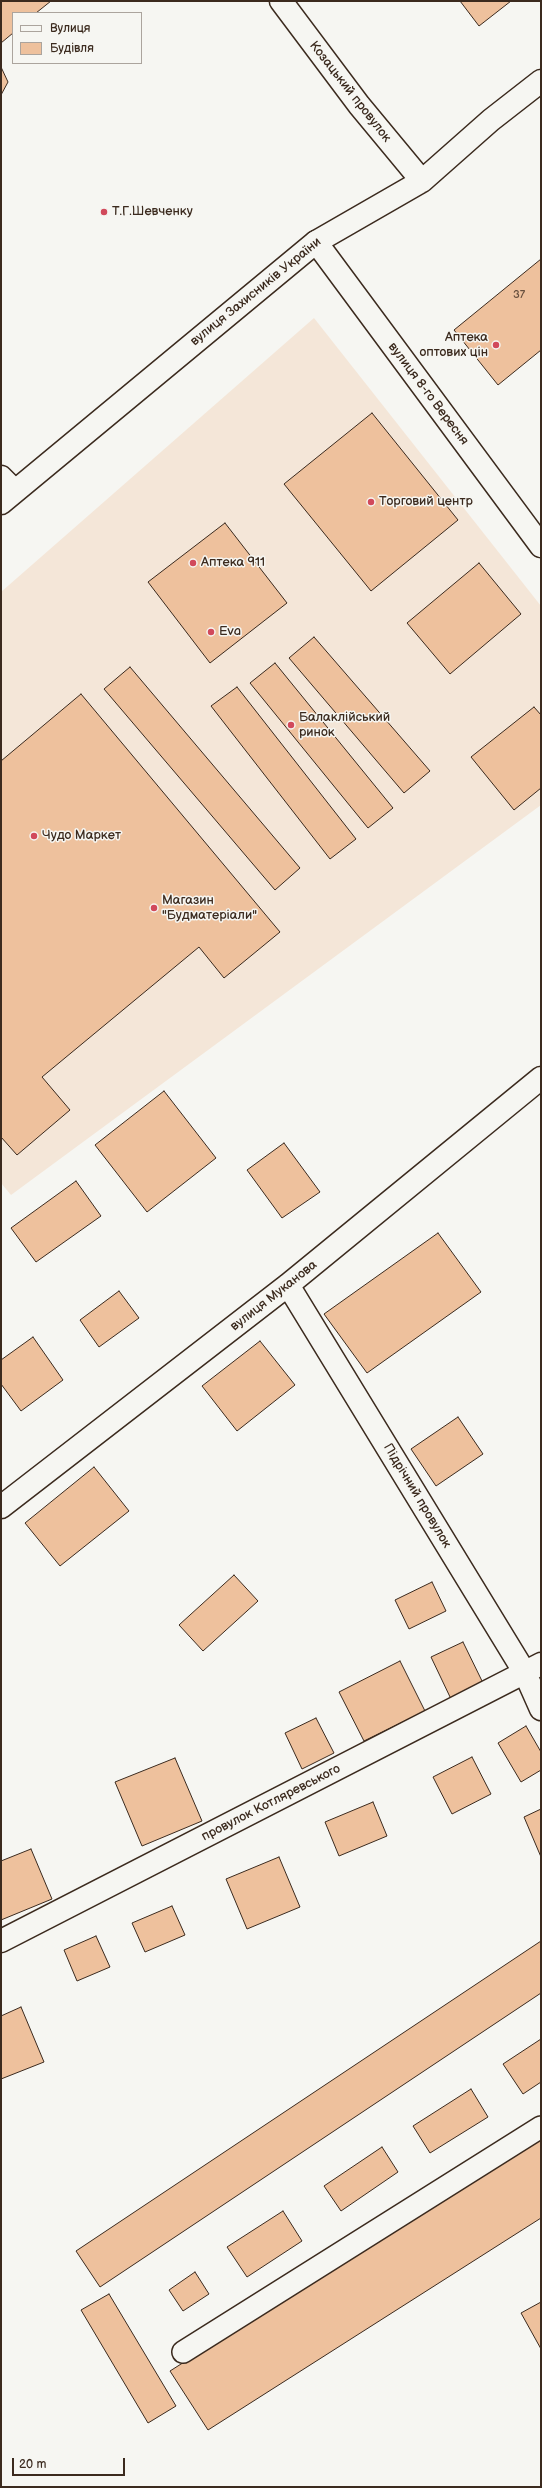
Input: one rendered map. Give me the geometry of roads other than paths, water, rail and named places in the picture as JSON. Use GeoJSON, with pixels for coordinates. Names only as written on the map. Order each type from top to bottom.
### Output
{"type":"FeatureCollection","features":[{"type":"Feature","properties":{"kind":"street","name":"Козацький провулок"},"geometry":{"type":"LineString","coordinates":[[281,1],[359,105],[422,181]]}},
{"type":"Feature","properties":{"kind":"street","name":"вулиця Захисників України"},"geometry":{"type":"LineString","coordinates":[[5,490],[316,242],[422,181],[492,120],[541,81]]}},
{"type":"Feature","properties":{"kind":"street","name":"вулиця 8-го Вересня"},"geometry":{"type":"LineString","coordinates":[[316,242],[541,546]]}},
{"type":"Feature","properties":{"kind":"street","name":"вулиця Муканова"},"geometry":{"type":"LineString","coordinates":[[1,1507],[288,1285],[541,1078]]}},
{"type":"Feature","properties":{"kind":"street","name":"Підрічний провулок"},"geometry":{"type":"LineString","coordinates":[[288,1285],[533,1669],[541,1710]]}},
{"type":"Feature","properties":{"kind":"street","name":"провулок Котляревського"},"geometry":{"type":"LineString","coordinates":[[1,1941],[533,1669]]}},
{"type":"Feature","properties":{"kind":"lane"},"geometry":{"type":"LineString","coordinates":[[183,2352],[541,2127]]}},
{"type":"Feature","properties":{"kind":"place","name":"Т.Г.Шевченку"},"geometry":{"type":"Point","coordinates":[104,212]}},
{"type":"Feature","properties":{"kind":"place","name":"Аптека оптових цін"},"geometry":{"type":"Point","coordinates":[496,345]}},
{"type":"Feature","properties":{"kind":"place","name":"Торговий центр"},"geometry":{"type":"Point","coordinates":[371,502]}},
{"type":"Feature","properties":{"kind":"place","name":"Аптека 911"},"geometry":{"type":"Point","coordinates":[193,563]}},
{"type":"Feature","properties":{"kind":"place","name":"Eva"},"geometry":{"type":"Point","coordinates":[211,632]}},
{"type":"Feature","properties":{"kind":"place","name":"Балаклійський ринок"},"geometry":{"type":"Point","coordinates":[291,725]}},
{"type":"Feature","properties":{"kind":"place","name":"Чудо Маркет"},"geometry":{"type":"Point","coordinates":[34,836]}},
{"type":"Feature","properties":{"kind":"place","name":"Магазин \"Будматеріали\""},"geometry":{"type":"Point","coordinates":[154,908]}}]}
